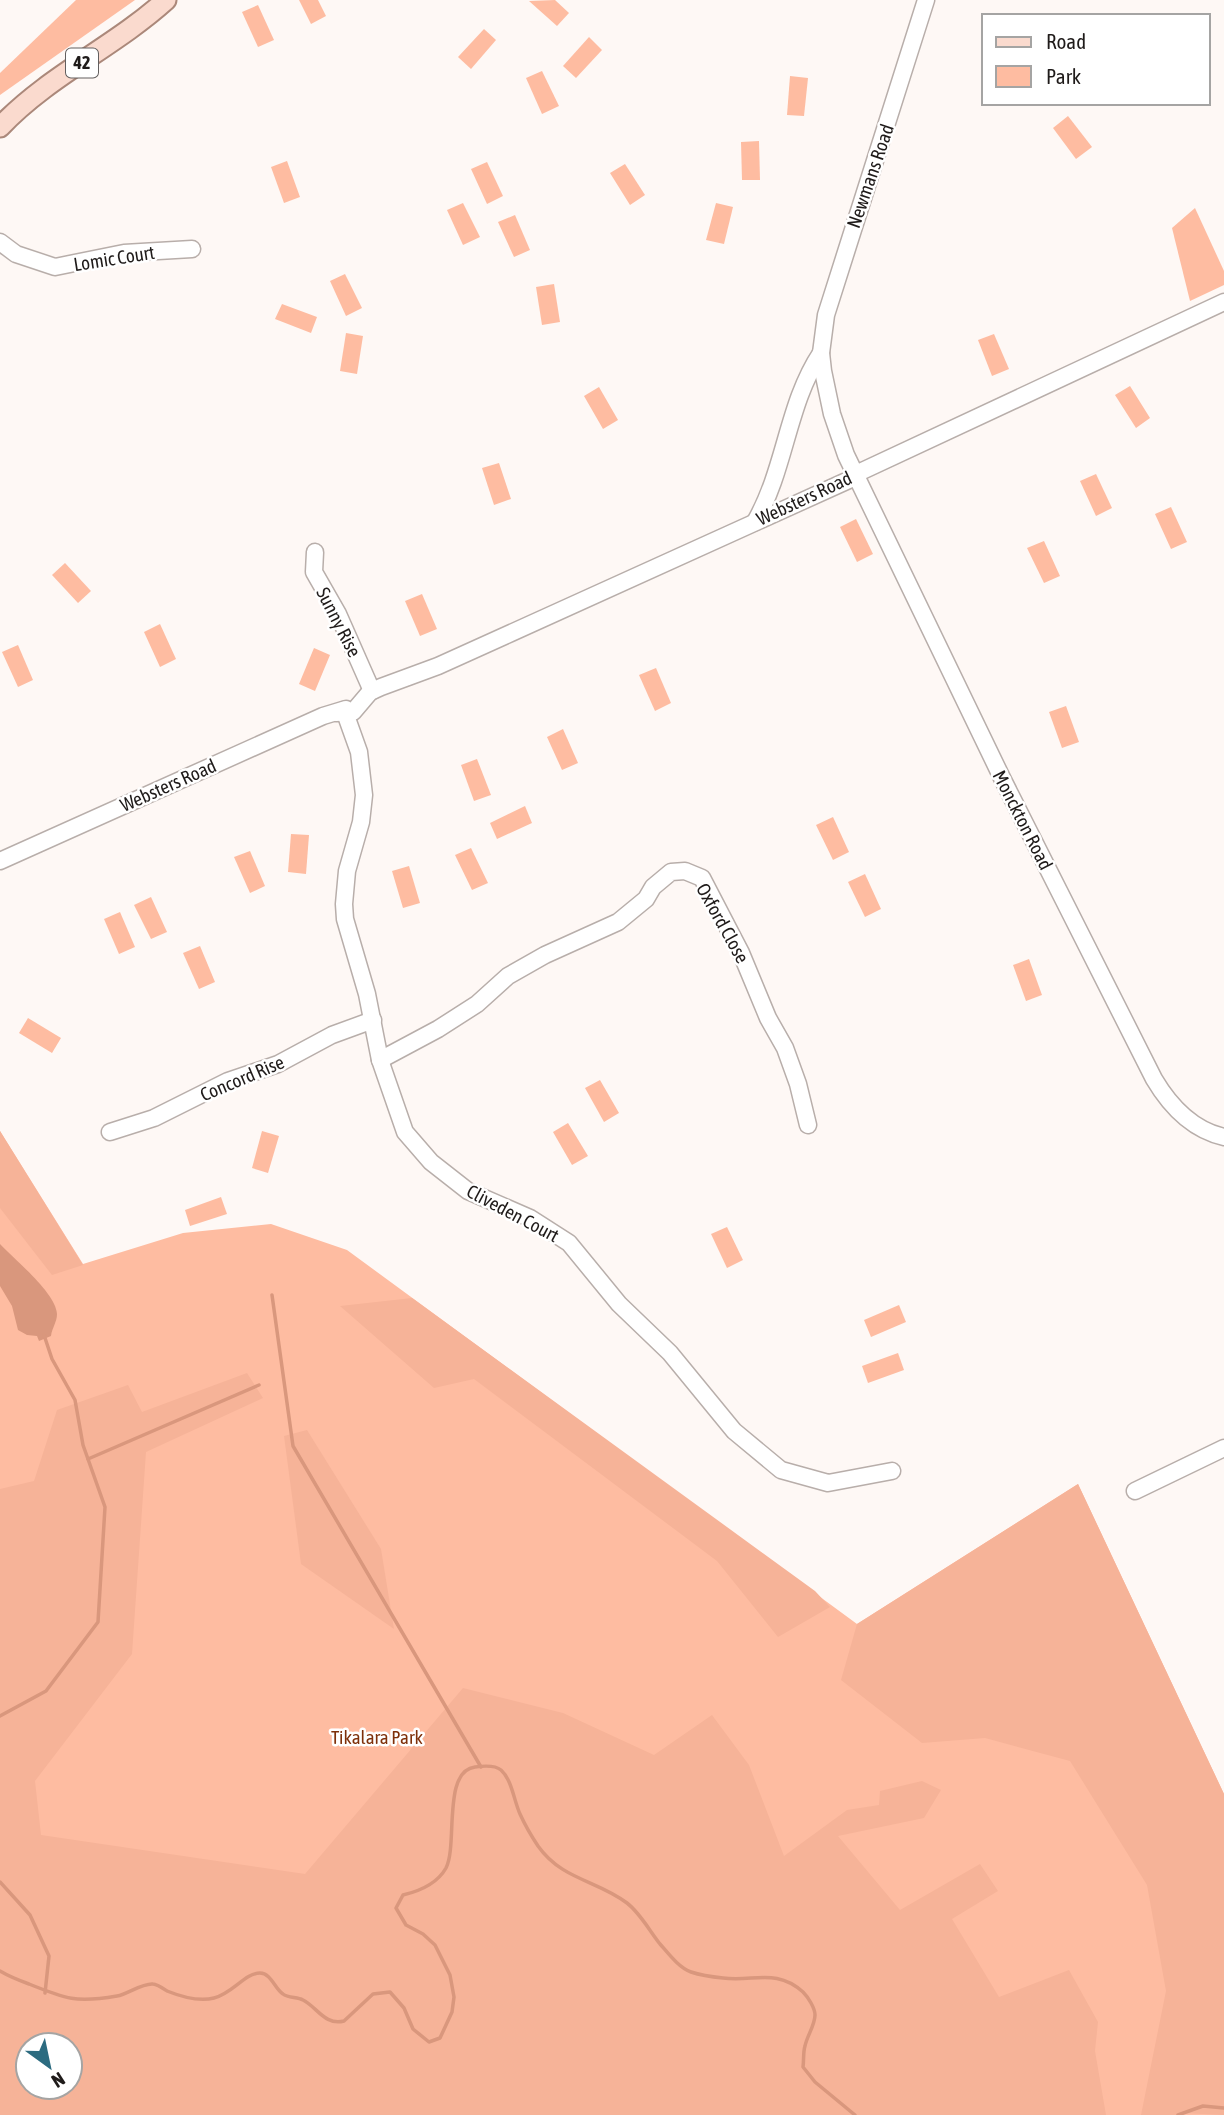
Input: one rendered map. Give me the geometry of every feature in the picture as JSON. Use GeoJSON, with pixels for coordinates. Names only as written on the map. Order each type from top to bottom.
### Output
{"type":"FeatureCollection","features":[{"type":"Feature","properties":{"kind":"main road","name":"42"},"geometry":{"type":"LineString","coordinates":[[0,111],[21,92],[64,62],[164,0]]}},
{"type":"Feature","properties":{"kind":"main road","name":"42"},"geometry":{"type":"LineString","coordinates":[[0,127],[32,97],[120,38],[164,0]]}},
{"type":"Feature","properties":{"kind":"street","name":"Newmans Road"},"geometry":{"type":"LineString","coordinates":[[856,475],[832,414],[821,353],[824,325],[926,0]]}},
{"type":"Feature","properties":{"kind":"street","name":"Lomic Court"},"geometry":{"type":"LineString","coordinates":[[0,242],[16,254],[55,267],[124,253],[192,249]]}},
{"type":"Feature","properties":{"kind":"street","name":"Websters Road"},"geometry":{"type":"LineString","coordinates":[[0,860],[323,716],[342,712],[363,690],[428,670],[511,633],[1224,302]]}},
{"type":"Feature","properties":{"kind":"street","name":"Newmans Road"},"geometry":{"type":"LineString","coordinates":[[755,522],[770,494],[803,385],[821,353]]}},
{"type":"Feature","properties":{"kind":"street","name":"Monckton Road"},"geometry":{"type":"LineString","coordinates":[[856,475],[1002,778],[1154,1079],[1169,1102],[1195,1125],[1211,1134],[1224,1137]]}},
{"type":"Feature","properties":{"kind":"street"},"geometry":{"type":"LineString","coordinates":[[770,494],[780,505],[789,506]]}},
{"type":"Feature","properties":{"kind":"street","name":"Sunny Rise"},"geometry":{"type":"LineString","coordinates":[[315,552],[314,572],[374,688]]}},
{"type":"Feature","properties":{"kind":"street","name":"Cliveden Court"},"geometry":{"type":"LineString","coordinates":[[342,712],[359,752],[364,795],[361,822],[347,872],[344,904],[348,935],[373,1020],[380,1060],[405,1132],[431,1162],[468,1191],[530,1217],[569,1243],[620,1304],[670,1353],[734,1431],[781,1470],[828,1483],[892,1471]]}},
{"type":"Feature","properties":{"kind":"street","name":"Oxford Close"},"geometry":{"type":"LineString","coordinates":[[380,1060],[477,1004],[508,976],[545,955],[618,922],[646,899],[653,887],[671,872],[685,872],[702,878],[741,953],[768,1018],[785,1048],[798,1084],[808,1125]]}},
{"type":"Feature","properties":{"kind":"street","name":"Concord Rise"},"geometry":{"type":"LineString","coordinates":[[110,1132],[169,1111],[228,1081],[278,1064],[332,1035],[373,1020]]}},
{"type":"Feature","properties":{"kind":"street"},"geometry":{"type":"LineString","coordinates":[[1135,1491],[1224,1448]]}},
{"type":"Feature","properties":{"kind":"green space"},"geometry":{"type":"Polygon","coordinates":[[[76,0],[135,0],[0,95],[0,73],[76,0]]]}},
{"type":"Feature","properties":{"kind":"green space"},"geometry":{"type":"Polygon","coordinates":[[[299,0],[318,0],[326,16],[311,24],[299,0]]]}},
{"type":"Feature","properties":{"kind":"green space"},"geometry":{"type":"Polygon","coordinates":[[[555,0],[569,13],[557,26],[529,1],[555,0]]]}},
{"type":"Feature","properties":{"kind":"green space"},"geometry":{"type":"Polygon","coordinates":[[[258,5],[274,40],[258,47],[242,12],[258,5]]]}},
{"type":"Feature","properties":{"kind":"green space"},"geometry":{"type":"Polygon","coordinates":[[[484,29],[496,40],[471,69],[458,57],[484,29]]]}},
{"type":"Feature","properties":{"kind":"green space"},"geometry":{"type":"Polygon","coordinates":[[[589,37],[602,50],[576,78],[563,66],[589,37]]]}},
{"type":"Feature","properties":{"kind":"green space"},"geometry":{"type":"Polygon","coordinates":[[[542,71],[559,106],[542,114],[526,78],[542,71]]]}},
{"type":"Feature","properties":{"kind":"green space"},"geometry":{"type":"Polygon","coordinates":[[[790,76],[808,78],[804,116],[787,115],[790,76]]]}},
{"type":"Feature","properties":{"kind":"green space"},"geometry":{"type":"Polygon","coordinates":[[[1068,116],[1092,147],[1076,159],[1053,128],[1068,116]]]}},
{"type":"Feature","properties":{"kind":"green space"},"geometry":{"type":"Polygon","coordinates":[[[759,141],[760,180],[742,180],[741,142],[759,141]]]}},
{"type":"Feature","properties":{"kind":"green space"},"geometry":{"type":"Polygon","coordinates":[[[287,161],[300,197],[284,203],[271,167],[287,161]]]}},
{"type":"Feature","properties":{"kind":"green space"},"geometry":{"type":"Polygon","coordinates":[[[487,162],[503,196],[487,204],[471,169],[487,162]]]}},
{"type":"Feature","properties":{"kind":"green space"},"geometry":{"type":"Polygon","coordinates":[[[625,164],[645,195],[630,205],[610,173],[625,164]]]}},
{"type":"Feature","properties":{"kind":"green space"},"geometry":{"type":"Polygon","coordinates":[[[463,203],[480,237],[463,245],[447,210],[463,203]]]}},
{"type":"Feature","properties":{"kind":"green space"},"geometry":{"type":"Polygon","coordinates":[[[716,203],[733,207],[724,244],[706,240],[716,203]]]}},
{"type":"Feature","properties":{"kind":"green space"},"geometry":{"type":"Polygon","coordinates":[[[1195,208],[1224,271],[1224,285],[1190,301],[1172,228],[1195,208]]]}},
{"type":"Feature","properties":{"kind":"green space"},"geometry":{"type":"Polygon","coordinates":[[[515,215],[530,250],[514,257],[498,222],[515,215]]]}},
{"type":"Feature","properties":{"kind":"green space"},"geometry":{"type":"Polygon","coordinates":[[[345,274],[362,308],[346,316],[330,281],[345,274]]]}},
{"type":"Feature","properties":{"kind":"green space"},"geometry":{"type":"Polygon","coordinates":[[[554,284],[560,322],[542,325],[536,287],[554,284]]]}},
{"type":"Feature","properties":{"kind":"green space"},"geometry":{"type":"Polygon","coordinates":[[[282,304],[317,317],[311,333],[275,319],[282,304]]]}},
{"type":"Feature","properties":{"kind":"green space"},"geometry":{"type":"Polygon","coordinates":[[[346,333],[363,336],[357,374],[340,371],[346,333]]]}},
{"type":"Feature","properties":{"kind":"green space"},"geometry":{"type":"Polygon","coordinates":[[[994,334],[1009,369],[992,376],[978,340],[994,334]]]}},
{"type":"Feature","properties":{"kind":"green space"},"geometry":{"type":"Polygon","coordinates":[[[1130,386],[1150,418],[1136,428],[1115,395],[1130,386]]]}},
{"type":"Feature","properties":{"kind":"green space"},"geometry":{"type":"Polygon","coordinates":[[[599,387],[618,420],[603,429],[584,396],[599,387]]]}},
{"type":"Feature","properties":{"kind":"green space"},"geometry":{"type":"Polygon","coordinates":[[[499,463],[511,499],[494,505],[482,468],[499,463]]]}},
{"type":"Feature","properties":{"kind":"green space"},"geometry":{"type":"Polygon","coordinates":[[[1096,474],[1112,508],[1096,516],[1080,481],[1096,474]]]}},
{"type":"Feature","properties":{"kind":"green space"},"geometry":{"type":"Polygon","coordinates":[[[1171,507],[1187,542],[1171,549],[1155,514],[1171,507]]]}},
{"type":"Feature","properties":{"kind":"green space"},"geometry":{"type":"Polygon","coordinates":[[[856,519],[873,554],[857,562],[840,527],[856,519]]]}},
{"type":"Feature","properties":{"kind":"green space"},"geometry":{"type":"Polygon","coordinates":[[[1044,541],[1060,576],[1044,583],[1027,548],[1044,541]]]}},
{"type":"Feature","properties":{"kind":"green space"},"geometry":{"type":"Polygon","coordinates":[[[65,563],[91,591],[78,603],[52,575],[65,563]]]}},
{"type":"Feature","properties":{"kind":"green space"},"geometry":{"type":"Polygon","coordinates":[[[422,594],[437,629],[420,636],[405,601],[422,594]]]}},
{"type":"Feature","properties":{"kind":"green space"},"geometry":{"type":"Polygon","coordinates":[[[160,624],[176,659],[160,667],[144,632],[160,624]]]}},
{"type":"Feature","properties":{"kind":"green space"},"geometry":{"type":"Polygon","coordinates":[[[18,645],[33,680],[18,687],[2,652],[18,645]]]}},
{"type":"Feature","properties":{"kind":"green space"},"geometry":{"type":"Polygon","coordinates":[[[314,648],[330,655],[315,691],[299,684],[314,648]]]}},
{"type":"Feature","properties":{"kind":"green space"},"geometry":{"type":"Polygon","coordinates":[[[656,668],[671,703],[655,711],[639,675],[656,668]]]}},
{"type":"Feature","properties":{"kind":"green space"},"geometry":{"type":"Polygon","coordinates":[[[1066,706],[1079,742],[1062,748],[1049,712],[1066,706]]]}},
{"type":"Feature","properties":{"kind":"green space"},"geometry":{"type":"Polygon","coordinates":[[[563,729],[578,763],[562,770],[547,737],[563,729]]]}},
{"type":"Feature","properties":{"kind":"green space"},"geometry":{"type":"Polygon","coordinates":[[[477,759],[491,795],[474,801],[461,765],[477,759]]]}},
{"type":"Feature","properties":{"kind":"green space"},"geometry":{"type":"Polygon","coordinates":[[[525,806],[532,823],[497,839],[490,823],[525,806]]]}},
{"type":"Feature","properties":{"kind":"green space"},"geometry":{"type":"Polygon","coordinates":[[[833,817],[849,852],[833,860],[816,825],[833,817]]]}},
{"type":"Feature","properties":{"kind":"green space"},"geometry":{"type":"Polygon","coordinates":[[[291,834],[309,835],[306,874],[288,872],[291,834]]]}},
{"type":"Feature","properties":{"kind":"green space"},"geometry":{"type":"Polygon","coordinates":[[[471,848],[488,883],[472,890],[455,855],[471,848]]]}},
{"type":"Feature","properties":{"kind":"green space"},"geometry":{"type":"Polygon","coordinates":[[[250,851],[265,886],[250,893],[234,857],[250,851]]]}},
{"type":"Feature","properties":{"kind":"green space"},"geometry":{"type":"Polygon","coordinates":[[[409,866],[420,903],[403,908],[392,871],[409,866]]]}},
{"type":"Feature","properties":{"kind":"green space"},"geometry":{"type":"Polygon","coordinates":[[[865,874],[881,909],[865,917],[848,882],[865,874]]]}},
{"type":"Feature","properties":{"kind":"green space"},"geometry":{"type":"Polygon","coordinates":[[[151,897],[167,932],[151,939],[134,905],[151,897]]]}},
{"type":"Feature","properties":{"kind":"green space"},"geometry":{"type":"Polygon","coordinates":[[[120,912],[135,947],[119,954],[104,919],[120,912]]]}},
{"type":"Feature","properties":{"kind":"green space"},"geometry":{"type":"Polygon","coordinates":[[[200,946],[215,982],[199,989],[183,953],[200,946]]]}},
{"type":"Feature","properties":{"kind":"green space"},"geometry":{"type":"Polygon","coordinates":[[[1029,959],[1042,995],[1026,1001],[1013,965],[1029,959]]]}},
{"type":"Feature","properties":{"kind":"green space"},"geometry":{"type":"Polygon","coordinates":[[[28,1018],[61,1038],[52,1053],[19,1033],[28,1018]]]}},
{"type":"Feature","properties":{"kind":"green space"},"geometry":{"type":"Polygon","coordinates":[[[600,1080],[619,1113],[604,1122],[585,1088],[600,1080]]]}},
{"type":"Feature","properties":{"kind":"green space"},"geometry":{"type":"Polygon","coordinates":[[[568,1123],[588,1156],[572,1165],[553,1132],[568,1123]]]}},
{"type":"Feature","properties":{"kind":"green space","name":"Tikalara Park"},"geometry":{"type":"Polygon","coordinates":[[[0,1131],[83,1264],[183,1233],[271,1224],[347,1250],[857,1624],[1078,1484],[1224,1794],[1224,2115],[0,2115],[0,1131]]]}},
{"type":"Feature","properties":{"kind":"green space"},"geometry":{"type":"Polygon","coordinates":[[[262,1131],[279,1136],[268,1173],[252,1168],[262,1131]]]}},
{"type":"Feature","properties":{"kind":"green space"},"geometry":{"type":"Polygon","coordinates":[[[221,1197],[227,1214],[190,1226],[185,1210],[221,1197]]]}},
{"type":"Feature","properties":{"kind":"green space"},"geometry":{"type":"Polygon","coordinates":[[[727,1227],[743,1260],[727,1268],[711,1234],[727,1227]]]}},
{"type":"Feature","properties":{"kind":"green space"},"geometry":{"type":"Polygon","coordinates":[[[899,1305],[906,1322],[871,1337],[864,1320],[899,1305]]]}},
{"type":"Feature","properties":{"kind":"green space"},"geometry":{"type":"Polygon","coordinates":[[[898,1353],[904,1370],[868,1383],[862,1366],[898,1353]]]}},
{"type":"Feature","properties":{"kind":"shaded area"},"geometry":{"type":"Polygon","coordinates":[[[0,1131],[83,1265],[52,1275],[0,1208],[0,1131]]]}},
{"type":"Feature","properties":{"kind":"shaded area"},"geometry":{"type":"Polygon","coordinates":[[[0,1244],[50,1296],[57,1314],[51,1336],[39,1341],[37,1336],[18,1330],[12,1306],[0,1286],[0,1244]]]}},
{"type":"Feature","properties":{"kind":"shaded area"},"geometry":{"type":"Polygon","coordinates":[[[412,1298],[815,1591],[830,1607],[778,1637],[717,1561],[474,1379],[434,1388],[340,1306],[412,1298]]]}},
{"type":"Feature","properties":{"kind":"shaded area"},"geometry":{"type":"Polygon","coordinates":[[[247,1373],[263,1398],[146,1452],[132,1654],[35,1781],[41,1835],[305,1874],[463,1688],[563,1713],[654,1755],[712,1715],[749,1765],[784,1856],[847,1810],[879,1805],[880,1791],[922,1781],[941,1790],[924,1818],[838,1836],[900,1910],[980,1864],[998,1891],[952,1919],[999,1997],[1069,1970],[1098,2022],[1095,2051],[1106,2115],[0,2115],[0,1489],[34,1481],[57,1410],[128,1385],[142,1412],[247,1373]]]}},
{"type":"Feature","properties":{"kind":"shaded area"},"geometry":{"type":"Polygon","coordinates":[[[307,1430],[381,1549],[394,1629],[301,1564],[284,1436],[307,1430]]]}},
{"type":"Feature","properties":{"kind":"shaded area"},"geometry":{"type":"Polygon","coordinates":[[[1078,1484],[1224,1794],[1224,2115],[1141,2115],[1166,1991],[1147,1885],[1070,1761],[985,1738],[922,1743],[841,1680],[857,1624],[1078,1484]]]}},
{"type":"Feature","properties":{"kind":"waterway"},"geometry":{"type":"LineString","coordinates":[[272,1295],[293,1446],[481,1767]]}},
{"type":"Feature","properties":{"kind":"waterway"},"geometry":{"type":"LineString","coordinates":[[0,1716],[46,1691],[98,1622],[105,1507],[83,1445],[75,1400],[52,1359],[44,1335]]}},
{"type":"Feature","properties":{"kind":"waterway"},"geometry":{"type":"LineString","coordinates":[[88,1459],[259,1385]]}},
{"type":"Feature","properties":{"kind":"waterway"},"geometry":{"type":"LineString","coordinates":[[0,1971],[53,1993],[81,1999],[117,1996],[153,1984],[185,1997],[208,1999],[221,1996],[249,1976],[260,1973],[267,1976],[283,1994],[303,2000],[326,2018],[337,2022],[344,2021],[373,1994],[390,1992],[404,2008],[413,2029],[429,2042],[440,2038],[452,2012],[454,1997],[450,1975],[435,1945],[423,1934],[406,1925],[396,1908],[403,1895],[428,1886],[446,1868],[458,1781],[465,1772],[475,1767],[498,1768],[505,1774],[524,1822],[547,1857],[569,1873],[616,1895],[632,1907],[682,1967],[719,1978],[774,1978],[783,1980],[803,1992],[815,2015],[804,2048],[803,2067],[815,2082],[855,2115]]}},
{"type":"Feature","properties":{"kind":"waterway"},"geometry":{"type":"LineString","coordinates":[[0,1882],[30,1915],[49,1956],[45,1993]]}},
{"type":"Feature","properties":{"kind":"waterway"},"geometry":{"type":"LineString","coordinates":[[1178,2115],[1203,2106],[1224,2108]]}}]}
